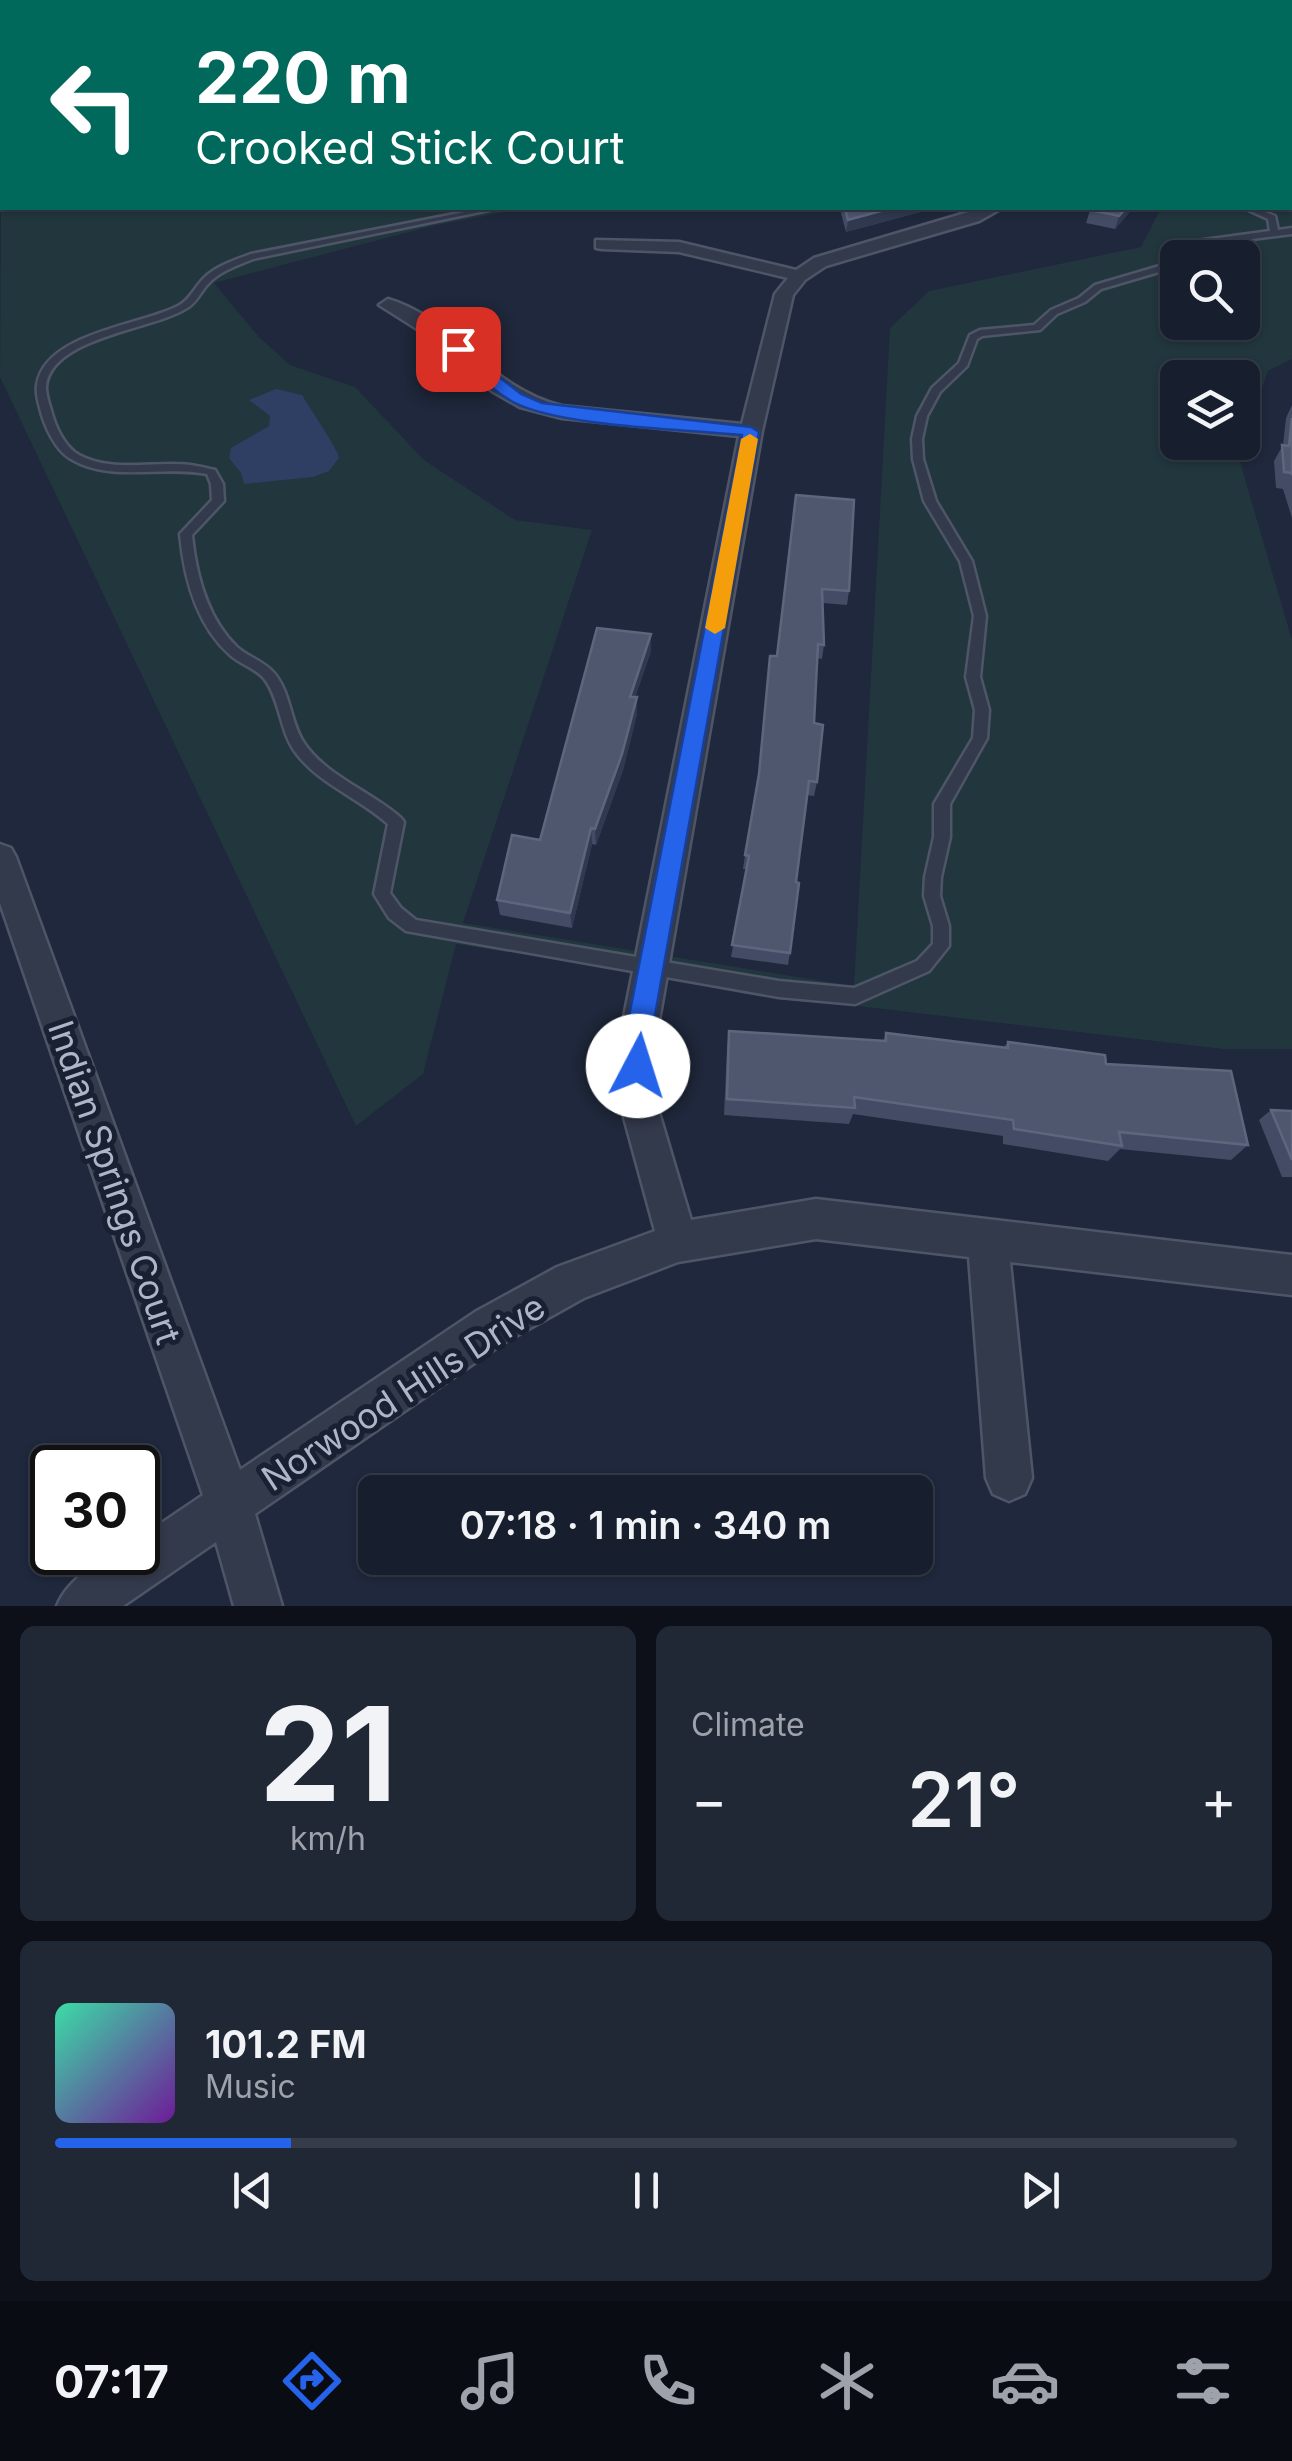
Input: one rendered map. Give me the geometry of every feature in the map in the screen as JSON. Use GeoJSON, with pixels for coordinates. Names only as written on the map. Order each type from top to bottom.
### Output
{"type":"FeatureCollection","features":[{"type":"Feature","properties":{"kind":"street"},"geometry":{"type":"LineString","coordinates":[[678,1242],[637,1099],[639,1032],[751,432],[784,294],[799,276],[820,262],[990,210]]}},
{"type":"Feature","properties":{"kind":"street"},"geometry":{"type":"LineString","coordinates":[[602,244],[647,242],[691,246],[799,276]]}},
{"type":"Feature","properties":{"kind":"street"},"geometry":{"type":"LineString","coordinates":[[388,305],[430,325],[516,397],[537,406],[751,432]]}},
{"type":"Feature","properties":{"kind":"street","name":"Indian Springs Court"},"geometry":{"type":"LineString","coordinates":[[0,857],[230,1507],[258,1606]]}},
{"type":"Feature","properties":{"kind":"street","name":"Norwood Hills Drive"},"geometry":{"type":"LineString","coordinates":[[81,1606],[490,1327],[572,1282],[678,1242],[816,1219],[1292,1275]]}},
{"type":"Feature","properties":{"kind":"street"},"geometry":{"type":"LineString","coordinates":[[988,1239],[1008,1478]]}},
{"type":"Feature","properties":{"kind":"lane"},"geometry":{"type":"LineString","coordinates":[[485,210],[250,257],[220,270],[186,306],[131,328],[71,344],[55,358],[43,382],[43,406],[54,432],[72,456],[98,466],[190,466],[210,472],[218,484],[218,501],[186,534],[191,579],[223,641],[238,656],[268,674],[300,750],[396,822],[382,894],[412,926],[652,969],[854,996],[934,956],[941,946],[941,926],[932,896],[942,837],[942,804],[980,738],[982,710],[973,677],[980,616],[966,562],[930,501],[918,459],[922,416],[936,390],[964,364],[974,337],[980,333],[1038,328],[1054,312],[1082,300],[1098,287],[1166,267],[1185,244],[1283,227]]}},
{"type":"Feature","properties":{"kind":"lane"},"geometry":{"type":"LineString","coordinates":[[1252,210],[1283,227]]}},
{"type":"Feature","properties":{"kind":"shaded area"},"geometry":{"type":"Polygon","coordinates":[[[1,210],[516,210],[432,226],[214,283],[259,337],[290,365],[355,387],[424,460],[515,520],[592,530],[463,923],[854,986],[890,328],[929,291],[1141,247],[1160,210],[1292,210],[1292,359],[1268,371],[1260,393],[1260,360],[1160,360],[1160,460],[1239,460],[1292,640],[1292,1049],[1223,1049],[849,1005],[456,944],[423,1074],[356,1126],[0,377],[1,210]]]}},
{"type":"Feature","properties":{"kind":"water"},"geometry":{"type":"Polygon","coordinates":[[[276,389],[302,395],[339,458],[329,471],[313,477],[244,484],[229,458],[231,448],[269,426],[270,416],[249,400],[276,389]]]}},
{"type":"Feature","properties":{"kind":"building"},"geometry":{"type":"Polygon","coordinates":[[[846,210],[885,210],[848,220],[846,210]]]}},
{"type":"Feature","properties":{"kind":"building"},"geometry":{"type":"Polygon","coordinates":[[[1090,210],[1124,210],[1119,216],[1090,210]]]}},
{"type":"Feature","properties":{"kind":"building"},"geometry":{"type":"Polygon","coordinates":[[[1292,418],[1292,475],[1284,472],[1282,445],[1289,446],[1292,418]]]}},
{"type":"Feature","properties":{"kind":"building"},"geometry":{"type":"Polygon","coordinates":[[[796,495],[854,500],[849,591],[822,589],[824,645],[818,644],[814,723],[823,725],[817,782],[809,781],[790,953],[732,945],[749,856],[745,855],[759,774],[770,656],[777,656],[796,495]]]}},
{"type":"Feature","properties":{"kind":"building"},"geometry":{"type":"Polygon","coordinates":[[[597,628],[651,634],[630,697],[637,697],[622,754],[595,829],[591,828],[570,913],[497,900],[512,835],[540,840],[597,628]]]}},
{"type":"Feature","properties":{"kind":"building"},"geometry":{"type":"Polygon","coordinates":[[[729,1031],[886,1041],[886,1033],[1008,1048],[1008,1042],[1105,1055],[1106,1064],[1231,1071],[1248,1145],[1119,1132],[1122,1146],[1014,1129],[1013,1120],[854,1097],[855,1108],[727,1099],[729,1031]]]}},
{"type":"Feature","properties":{"kind":"building"},"geometry":{"type":"Polygon","coordinates":[[[1271,1110],[1292,1111],[1292,1160],[1271,1110]]]}},
{"type":"Feature","properties":{"kind":"slow traffic"},"geometry":{"type":"LineString","coordinates":[[715,628],[750,439]]}},
{"type":"Feature","properties":{"kind":"route"},"geometry":{"type":"LineString","coordinates":[[458,349],[516,397],[537,406],[751,432],[639,1032],[638,1066]]}}]}
